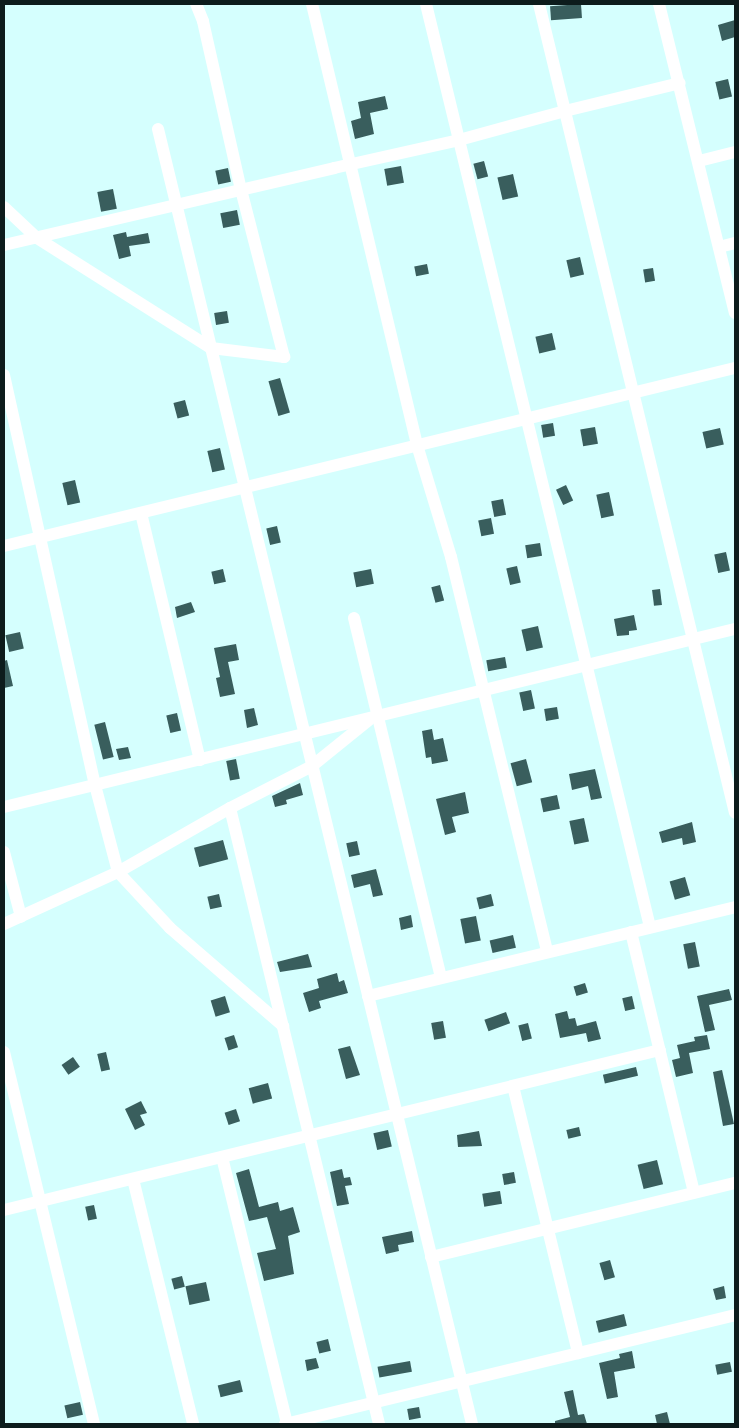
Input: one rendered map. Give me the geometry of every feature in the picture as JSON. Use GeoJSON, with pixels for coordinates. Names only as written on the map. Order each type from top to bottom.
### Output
{"type":"FeatureCollection","features":[{"type":"Feature","properties":{"kind":"street"},"geometry":{"type":"LineString","coordinates":[[4,207],[37,238],[211,348],[284,357],[241,190],[203,21],[196,4]]}},
{"type":"Feature","properties":{"kind":"street"},"geometry":{"type":"LineString","coordinates":[[312,4],[417,445],[451,557],[547,952]]}},
{"type":"Feature","properties":{"kind":"street"},"geometry":{"type":"LineString","coordinates":[[426,4],[650,927]]}},
{"type":"Feature","properties":{"kind":"street"},"geometry":{"type":"LineString","coordinates":[[539,4],[735,813]]}},
{"type":"Feature","properties":{"kind":"street"},"geometry":{"type":"LineString","coordinates":[[659,4],[680,83],[735,313]]}},
{"type":"Feature","properties":{"kind":"street"},"geometry":{"type":"LineString","coordinates":[[4,245],[459,140],[565,110],[680,83]]}},
{"type":"Feature","properties":{"kind":"street"},"geometry":{"type":"LineString","coordinates":[[158,129],[472,1424]]}},
{"type":"Feature","properties":{"kind":"street"},"geometry":{"type":"LineString","coordinates":[[699,161],[735,152]]}},
{"type":"Feature","properties":{"kind":"street"},"geometry":{"type":"LineString","coordinates":[[719,247],[735,243]]}},
{"type":"Feature","properties":{"kind":"street"},"geometry":{"type":"LineString","coordinates":[[4,546],[735,368]]}},
{"type":"Feature","properties":{"kind":"street"},"geometry":{"type":"LineString","coordinates":[[4,375],[95,785],[118,872],[170,928],[283,1026]]}},
{"type":"Feature","properties":{"kind":"street"},"geometry":{"type":"LineString","coordinates":[[141,512],[200,760]]}},
{"type":"Feature","properties":{"kind":"street"},"geometry":{"type":"LineString","coordinates":[[354,618],[375,717],[441,978]]}},
{"type":"Feature","properties":{"kind":"street"},"geometry":{"type":"LineString","coordinates":[[4,807],[735,629]]}},
{"type":"Feature","properties":{"kind":"street"},"geometry":{"type":"LineString","coordinates":[[4,924],[118,872],[230,808],[312,766],[375,717]]}},
{"type":"Feature","properties":{"kind":"street"},"geometry":{"type":"LineString","coordinates":[[230,808],[379,1424]]}},
{"type":"Feature","properties":{"kind":"street"},"geometry":{"type":"LineString","coordinates":[[4,852],[21,917]]}},
{"type":"Feature","properties":{"kind":"street"},"geometry":{"type":"LineString","coordinates":[[368,996],[735,907]]}},
{"type":"Feature","properties":{"kind":"street"},"geometry":{"type":"LineString","coordinates":[[631,932],[694,1192]]}},
{"type":"Feature","properties":{"kind":"street"},"geometry":{"type":"LineString","coordinates":[[4,1210],[660,1050]]}},
{"type":"Feature","properties":{"kind":"street"},"geometry":{"type":"LineString","coordinates":[[4,1052],[94,1424]]}},
{"type":"Feature","properties":{"kind":"street"},"geometry":{"type":"LineString","coordinates":[[513,1086],[578,1353]]}},
{"type":"Feature","properties":{"kind":"street"},"geometry":{"type":"LineString","coordinates":[[222,1157],[286,1424],[735,1315]]}},
{"type":"Feature","properties":{"kind":"street"},"geometry":{"type":"LineString","coordinates":[[133,1178],[193,1424]]}},
{"type":"Feature","properties":{"kind":"street"},"geometry":{"type":"LineString","coordinates":[[431,1257],[735,1182]]}},
{"type":"Feature","properties":{"kind":"building"},"geometry":{"type":"Polygon","coordinates":[[[581,4],[582,18],[551,20],[550,6],[581,4]]]}},
{"type":"Feature","properties":{"kind":"building"},"geometry":{"type":"Polygon","coordinates":[[[735,20],[735,37],[722,41],[718,25],[735,20]]]}},
{"type":"Feature","properties":{"kind":"building"},"geometry":{"type":"Polygon","coordinates":[[[728,79],[732,97],[719,99],[715,82],[728,79]]]}},
{"type":"Feature","properties":{"kind":"building"},"geometry":{"type":"Polygon","coordinates":[[[385,96],[388,109],[370,113],[374,134],[355,139],[351,121],[361,118],[358,102],[385,96]]]}},
{"type":"Feature","properties":{"kind":"building"},"geometry":{"type":"Polygon","coordinates":[[[484,161],[488,176],[478,179],[473,164],[484,161]]]}},
{"type":"Feature","properties":{"kind":"building"},"geometry":{"type":"Polygon","coordinates":[[[401,166],[404,183],[387,186],[384,169],[401,166]]]}},
{"type":"Feature","properties":{"kind":"building"},"geometry":{"type":"Polygon","coordinates":[[[228,168],[231,182],[218,184],[215,171],[228,168]]]}},
{"type":"Feature","properties":{"kind":"building"},"geometry":{"type":"Polygon","coordinates":[[[513,174],[518,196],[503,200],[497,178],[513,174]]]}},
{"type":"Feature","properties":{"kind":"building"},"geometry":{"type":"Polygon","coordinates":[[[113,189],[117,209],[101,212],[97,192],[113,189]]]}},
{"type":"Feature","properties":{"kind":"building"},"geometry":{"type":"Polygon","coordinates":[[[237,210],[240,225],[223,228],[220,213],[237,210]]]}},
{"type":"Feature","properties":{"kind":"building"},"geometry":{"type":"Polygon","coordinates":[[[126,232],[127,237],[148,233],[150,243],[129,246],[131,256],[119,259],[113,235],[126,232]]]}},
{"type":"Feature","properties":{"kind":"building"},"geometry":{"type":"Polygon","coordinates":[[[580,257],[584,275],[570,278],[566,260],[580,257]]]}},
{"type":"Feature","properties":{"kind":"building"},"geometry":{"type":"Polygon","coordinates":[[[427,264],[429,274],[416,276],[414,266],[427,264]]]}},
{"type":"Feature","properties":{"kind":"building"},"geometry":{"type":"Polygon","coordinates":[[[653,268],[655,281],[645,282],[643,270],[653,268]]]}},
{"type":"Feature","properties":{"kind":"building"},"geometry":{"type":"Polygon","coordinates":[[[227,311],[229,323],[216,325],[214,313],[227,311]]]}},
{"type":"Feature","properties":{"kind":"building"},"geometry":{"type":"Polygon","coordinates":[[[552,333],[556,350],[539,353],[535,337],[552,333]]]}},
{"type":"Feature","properties":{"kind":"building"},"geometry":{"type":"Polygon","coordinates":[[[280,378],[290,413],[278,416],[268,381],[280,378]]]}},
{"type":"Feature","properties":{"kind":"building"},"geometry":{"type":"Polygon","coordinates":[[[185,400],[189,415],[178,419],[173,403],[185,400]]]}},
{"type":"Feature","properties":{"kind":"building"},"geometry":{"type":"Polygon","coordinates":[[[553,423],[555,436],[543,438],[541,425],[553,423]]]}},
{"type":"Feature","properties":{"kind":"building"},"geometry":{"type":"Polygon","coordinates":[[[595,427],[598,444],[583,446],[580,430],[595,427]]]}},
{"type":"Feature","properties":{"kind":"building"},"geometry":{"type":"Polygon","coordinates":[[[720,428],[724,445],[706,449],[702,432],[720,428]]]}},
{"type":"Feature","properties":{"kind":"building"},"geometry":{"type":"Polygon","coordinates":[[[220,448],[225,469],[212,472],[207,451],[220,448]]]}},
{"type":"Feature","properties":{"kind":"building"},"geometry":{"type":"Polygon","coordinates":[[[75,480],[80,502],[68,505],[62,483],[75,480]]]}},
{"type":"Feature","properties":{"kind":"building"},"geometry":{"type":"Polygon","coordinates":[[[566,485],[573,500],[563,505],[556,490],[566,485]]]}},
{"type":"Feature","properties":{"kind":"building"},"geometry":{"type":"Polygon","coordinates":[[[609,492],[614,515],[601,518],[596,495],[609,492]]]}},
{"type":"Feature","properties":{"kind":"building"},"geometry":{"type":"Polygon","coordinates":[[[503,499],[506,515],[494,517],[491,501],[503,499]]]}},
{"type":"Feature","properties":{"kind":"building"},"geometry":{"type":"Polygon","coordinates":[[[491,518],[494,534],[481,536],[478,520],[491,518]]]}},
{"type":"Feature","properties":{"kind":"building"},"geometry":{"type":"Polygon","coordinates":[[[277,526],[281,543],[270,545],[266,528],[277,526]]]}},
{"type":"Feature","properties":{"kind":"building"},"geometry":{"type":"Polygon","coordinates":[[[540,543],[542,556],[527,558],[525,545],[540,543]]]}},
{"type":"Feature","properties":{"kind":"building"},"geometry":{"type":"Polygon","coordinates":[[[726,552],[730,571],[718,573],[714,554],[726,552]]]}},
{"type":"Feature","properties":{"kind":"building"},"geometry":{"type":"Polygon","coordinates":[[[517,566],[521,583],[510,585],[506,568],[517,566]]]}},
{"type":"Feature","properties":{"kind":"building"},"geometry":{"type":"Polygon","coordinates":[[[223,569],[226,582],[214,584],[211,572],[223,569]]]}},
{"type":"Feature","properties":{"kind":"building"},"geometry":{"type":"Polygon","coordinates":[[[371,569],[374,584],[356,587],[353,572],[371,569]]]}},
{"type":"Feature","properties":{"kind":"building"},"geometry":{"type":"Polygon","coordinates":[[[440,585],[444,600],[435,603],[431,587],[440,585]]]}},
{"type":"Feature","properties":{"kind":"building"},"geometry":{"type":"Polygon","coordinates":[[[660,589],[662,605],[654,606],[652,590],[660,589]]]}},
{"type":"Feature","properties":{"kind":"building"},"geometry":{"type":"Polygon","coordinates":[[[191,602],[195,612],[177,618],[175,607],[191,602]]]}},
{"type":"Feature","properties":{"kind":"building"},"geometry":{"type":"Polygon","coordinates":[[[634,615],[637,630],[629,631],[629,635],[617,636],[614,619],[634,615]]]}},
{"type":"Feature","properties":{"kind":"building"},"geometry":{"type":"Polygon","coordinates":[[[538,626],[543,647],[526,651],[521,630],[538,626]]]}},
{"type":"Feature","properties":{"kind":"building"},"geometry":{"type":"Polygon","coordinates":[[[20,632],[24,649],[9,652],[5,635],[20,632]]]}},
{"type":"Feature","properties":{"kind":"building"},"geometry":{"type":"Polygon","coordinates":[[[236,644],[239,660],[228,662],[235,694],[220,697],[216,678],[220,677],[214,648],[236,644]]]}},
{"type":"Feature","properties":{"kind":"building"},"geometry":{"type":"Polygon","coordinates":[[[505,657],[507,668],[488,671],[486,660],[505,657]]]}},
{"type":"Feature","properties":{"kind":"building"},"geometry":{"type":"Polygon","coordinates":[[[7,660],[13,686],[4,688],[4,661],[7,660]]]}},
{"type":"Feature","properties":{"kind":"building"},"geometry":{"type":"Polygon","coordinates":[[[531,690],[535,709],[523,711],[519,692],[531,690]]]}},
{"type":"Feature","properties":{"kind":"building"},"geometry":{"type":"Polygon","coordinates":[[[557,707],[559,719],[546,721],[544,709],[557,707]]]}},
{"type":"Feature","properties":{"kind":"building"},"geometry":{"type":"Polygon","coordinates":[[[254,708],[258,725],[247,728],[244,710],[254,708]]]}},
{"type":"Feature","properties":{"kind":"building"},"geometry":{"type":"Polygon","coordinates":[[[177,713],[181,731],[170,733],[166,715],[177,713]]]}},
{"type":"Feature","properties":{"kind":"building"},"geometry":{"type":"Polygon","coordinates":[[[105,722],[114,757],[103,760],[94,725],[105,722]]]}},
{"type":"Feature","properties":{"kind":"building"},"geometry":{"type":"Polygon","coordinates":[[[432,729],[434,740],[443,738],[448,761],[432,764],[431,757],[426,758],[422,731],[432,729]]]}},
{"type":"Feature","properties":{"kind":"building"},"geometry":{"type":"Polygon","coordinates":[[[128,747],[131,758],[119,760],[116,749],[128,747]]]}},
{"type":"Feature","properties":{"kind":"building"},"geometry":{"type":"Polygon","coordinates":[[[236,759],[240,779],[230,781],[226,761],[236,759]]]}},
{"type":"Feature","properties":{"kind":"building"},"geometry":{"type":"Polygon","coordinates":[[[526,759],[532,782],[517,786],[511,763],[526,759]]]}},
{"type":"Feature","properties":{"kind":"building"},"geometry":{"type":"Polygon","coordinates":[[[595,769],[602,798],[591,800],[588,786],[572,790],[569,774],[595,769]]]}},
{"type":"Feature","properties":{"kind":"building"},"geometry":{"type":"Polygon","coordinates":[[[300,783],[303,795],[286,800],[287,804],[275,807],[272,796],[300,783]]]}},
{"type":"Feature","properties":{"kind":"building"},"geometry":{"type":"Polygon","coordinates":[[[465,792],[469,813],[452,817],[456,832],[445,835],[436,799],[465,792]]]}},
{"type":"Feature","properties":{"kind":"building"},"geometry":{"type":"Polygon","coordinates":[[[557,795],[560,809],[543,812],[540,799],[557,795]]]}},
{"type":"Feature","properties":{"kind":"building"},"geometry":{"type":"Polygon","coordinates":[[[584,818],[589,841],[574,845],[569,821],[584,818]]]}},
{"type":"Feature","properties":{"kind":"building"},"geometry":{"type":"Polygon","coordinates":[[[692,822],[696,842],[683,845],[682,838],[662,843],[659,832],[692,822]]]}},
{"type":"Feature","properties":{"kind":"building"},"geometry":{"type":"Polygon","coordinates":[[[223,840],[228,859],[199,867],[194,848],[223,840]]]}},
{"type":"Feature","properties":{"kind":"building"},"geometry":{"type":"Polygon","coordinates":[[[357,841],[360,855],[349,857],[346,843],[357,841]]]}},
{"type":"Feature","properties":{"kind":"building"},"geometry":{"type":"Polygon","coordinates":[[[376,869],[383,895],[373,897],[370,884],[354,888],[351,875],[376,869]]]}},
{"type":"Feature","properties":{"kind":"building"},"geometry":{"type":"Polygon","coordinates":[[[685,877],[690,895],[675,900],[670,881],[685,877]]]}},
{"type":"Feature","properties":{"kind":"building"},"geometry":{"type":"Polygon","coordinates":[[[219,894],[222,907],[210,909],[207,897],[219,894]]]}},
{"type":"Feature","properties":{"kind":"building"},"geometry":{"type":"Polygon","coordinates":[[[491,894],[494,906],[479,909],[476,898],[491,894]]]}},
{"type":"Feature","properties":{"kind":"building"},"geometry":{"type":"Polygon","coordinates":[[[411,915],[413,927],[401,930],[399,918],[411,915]]]}},
{"type":"Feature","properties":{"kind":"building"},"geometry":{"type":"Polygon","coordinates":[[[476,916],[481,941],[465,944],[460,919],[476,916]]]}},
{"type":"Feature","properties":{"kind":"building"},"geometry":{"type":"Polygon","coordinates":[[[513,935],[516,948],[493,953],[490,940],[513,935]]]}},
{"type":"Feature","properties":{"kind":"building"},"geometry":{"type":"Polygon","coordinates":[[[695,942],[700,967],[688,969],[683,944],[695,942]]]}},
{"type":"Feature","properties":{"kind":"building"},"geometry":{"type":"Polygon","coordinates":[[[308,954],[312,967],[280,972],[277,962],[308,954]]]}},
{"type":"Feature","properties":{"kind":"building"},"geometry":{"type":"Polygon","coordinates":[[[337,973],[339,982],[344,980],[348,993],[319,1001],[321,1008],[309,1012],[303,993],[319,988],[317,979],[337,973]]]}},
{"type":"Feature","properties":{"kind":"building"},"geometry":{"type":"Polygon","coordinates":[[[585,983],[588,993],[576,996],[574,987],[585,983]]]}},
{"type":"Feature","properties":{"kind":"building"},"geometry":{"type":"Polygon","coordinates":[[[729,989],[732,1000],[709,1005],[715,1030],[705,1032],[697,996],[729,989]]]}},
{"type":"Feature","properties":{"kind":"building"},"geometry":{"type":"Polygon","coordinates":[[[225,996],[230,1012],[216,1017],[211,1000],[225,996]]]}},
{"type":"Feature","properties":{"kind":"building"},"geometry":{"type":"Polygon","coordinates":[[[632,996],[635,1009],[625,1011],[622,998],[632,996]]]}},
{"type":"Feature","properties":{"kind":"building"},"geometry":{"type":"Polygon","coordinates":[[[567,1011],[569,1019],[575,1018],[577,1026],[596,1021],[601,1039],[588,1042],[586,1033],[560,1038],[555,1014],[567,1011]]]}},
{"type":"Feature","properties":{"kind":"building"},"geometry":{"type":"Polygon","coordinates":[[[506,1012],[510,1023],[488,1031],[484,1020],[506,1012]]]}},
{"type":"Feature","properties":{"kind":"building"},"geometry":{"type":"Polygon","coordinates":[[[443,1021],[446,1038],[434,1040],[431,1023],[443,1021]]]}},
{"type":"Feature","properties":{"kind":"building"},"geometry":{"type":"Polygon","coordinates":[[[528,1023],[532,1039],[522,1041],[518,1025],[528,1023]]]}},
{"type":"Feature","properties":{"kind":"building"},"geometry":{"type":"Polygon","coordinates":[[[234,1035],[238,1047],[229,1050],[224,1038],[234,1035]]]}},
{"type":"Feature","properties":{"kind":"building"},"geometry":{"type":"Polygon","coordinates":[[[707,1035],[710,1049],[689,1053],[693,1073],[676,1077],[672,1060],[680,1058],[677,1045],[695,1041],[694,1037],[707,1035]]]}},
{"type":"Feature","properties":{"kind":"building"},"geometry":{"type":"Polygon","coordinates":[[[350,1046],[360,1075],[346,1079],[338,1049],[350,1046]]]}},
{"type":"Feature","properties":{"kind":"building"},"geometry":{"type":"Polygon","coordinates":[[[106,1052],[110,1070],[101,1072],[97,1054],[106,1052]]]}},
{"type":"Feature","properties":{"kind":"building"},"geometry":{"type":"Polygon","coordinates":[[[73,1057],[80,1067],[68,1075],[62,1065],[73,1057]]]}},
{"type":"Feature","properties":{"kind":"building"},"geometry":{"type":"Polygon","coordinates":[[[636,1067],[638,1076],[605,1083],[603,1075],[636,1067]]]}},
{"type":"Feature","properties":{"kind":"building"},"geometry":{"type":"Polygon","coordinates":[[[722,1070],[734,1124],[723,1126],[713,1072],[722,1070]]]}},
{"type":"Feature","properties":{"kind":"building"},"geometry":{"type":"Polygon","coordinates":[[[268,1083],[272,1098],[253,1104],[249,1088],[268,1083]]]}},
{"type":"Feature","properties":{"kind":"building"},"geometry":{"type":"Polygon","coordinates":[[[141,1101],[147,1113],[140,1115],[145,1125],[135,1130],[125,1109],[141,1101]]]}},
{"type":"Feature","properties":{"kind":"building"},"geometry":{"type":"Polygon","coordinates":[[[236,1109],[240,1121],[229,1125],[225,1113],[236,1109]]]}},
{"type":"Feature","properties":{"kind":"building"},"geometry":{"type":"Polygon","coordinates":[[[579,1127],[581,1136],[568,1139],[566,1130],[579,1127]]]}},
{"type":"Feature","properties":{"kind":"building"},"geometry":{"type":"Polygon","coordinates":[[[388,1130],[392,1147],[377,1150],[373,1133],[388,1130]]]}},
{"type":"Feature","properties":{"kind":"building"},"geometry":{"type":"Polygon","coordinates":[[[479,1131],[482,1146],[458,1147],[457,1135],[479,1131]]]}},
{"type":"Feature","properties":{"kind":"building"},"geometry":{"type":"Polygon","coordinates":[[[657,1160],[663,1184],[644,1189],[638,1165],[657,1160]]]}},
{"type":"Feature","properties":{"kind":"building"},"geometry":{"type":"Polygon","coordinates":[[[249,1169],[259,1207],[278,1202],[280,1211],[293,1207],[300,1232],[288,1236],[294,1274],[264,1281],[257,1253],[276,1249],[267,1217],[249,1221],[236,1173],[249,1169]]]}},
{"type":"Feature","properties":{"kind":"building"},"geometry":{"type":"Polygon","coordinates":[[[342,1169],[344,1178],[350,1177],[352,1185],[345,1186],[349,1204],[337,1206],[330,1172],[342,1169]]]}},
{"type":"Feature","properties":{"kind":"building"},"geometry":{"type":"Polygon","coordinates":[[[514,1172],[516,1183],[504,1185],[502,1174],[514,1172]]]}},
{"type":"Feature","properties":{"kind":"building"},"geometry":{"type":"Polygon","coordinates":[[[500,1191],[502,1204],[484,1207],[482,1194],[500,1191]]]}},
{"type":"Feature","properties":{"kind":"building"},"geometry":{"type":"Polygon","coordinates":[[[94,1205],[97,1219],[88,1221],[85,1207],[94,1205]]]}},
{"type":"Feature","properties":{"kind":"building"},"geometry":{"type":"Polygon","coordinates":[[[412,1231],[414,1242],[398,1245],[399,1251],[386,1254],[382,1237],[412,1231]]]}},
{"type":"Feature","properties":{"kind":"building"},"geometry":{"type":"Polygon","coordinates":[[[610,1260],[615,1277],[604,1280],[599,1263],[610,1260]]]}},
{"type":"Feature","properties":{"kind":"building"},"geometry":{"type":"Polygon","coordinates":[[[182,1276],[185,1287],[174,1289],[171,1279],[182,1276]]]}},
{"type":"Feature","properties":{"kind":"building"},"geometry":{"type":"Polygon","coordinates":[[[206,1282],[210,1301],[189,1305],[185,1286],[206,1282]]]}},
{"type":"Feature","properties":{"kind":"building"},"geometry":{"type":"Polygon","coordinates":[[[724,1286],[726,1298],[716,1300],[713,1289],[724,1286]]]}},
{"type":"Feature","properties":{"kind":"building"},"geometry":{"type":"Polygon","coordinates":[[[624,1314],[627,1326],[599,1333],[596,1321],[624,1314]]]}},
{"type":"Feature","properties":{"kind":"building"},"geometry":{"type":"Polygon","coordinates":[[[328,1339],[331,1351],[319,1354],[316,1342],[328,1339]]]}},
{"type":"Feature","properties":{"kind":"building"},"geometry":{"type":"Polygon","coordinates":[[[632,1351],[635,1368],[614,1372],[618,1397],[607,1399],[599,1363],[620,1358],[619,1354],[632,1351]]]}},
{"type":"Feature","properties":{"kind":"building"},"geometry":{"type":"Polygon","coordinates":[[[316,1358],[319,1368],[307,1371],[305,1360],[316,1358]]]}},
{"type":"Feature","properties":{"kind":"building"},"geometry":{"type":"Polygon","coordinates":[[[410,1361],[412,1372],[379,1378],[378,1367],[410,1361]]]}},
{"type":"Feature","properties":{"kind":"building"},"geometry":{"type":"Polygon","coordinates":[[[730,1362],[732,1372],[717,1375],[715,1365],[730,1362]]]}},
{"type":"Feature","properties":{"kind":"building"},"geometry":{"type":"Polygon","coordinates":[[[240,1380],[243,1392],[221,1397],[218,1386],[240,1380]]]}},
{"type":"Feature","properties":{"kind":"building"},"geometry":{"type":"Polygon","coordinates":[[[573,1390],[578,1415],[584,1414],[587,1424],[555,1424],[555,1421],[570,1417],[564,1392],[573,1390]]]}},
{"type":"Feature","properties":{"kind":"building"},"geometry":{"type":"Polygon","coordinates":[[[80,1402],[83,1415],[67,1418],[64,1406],[80,1402]]]}},
{"type":"Feature","properties":{"kind":"building"},"geometry":{"type":"Polygon","coordinates":[[[419,1407],[421,1418],[409,1420],[407,1409],[419,1407]]]}},
{"type":"Feature","properties":{"kind":"building"},"geometry":{"type":"Polygon","coordinates":[[[667,1412],[670,1424],[657,1424],[655,1415],[667,1412]]]}}]}
